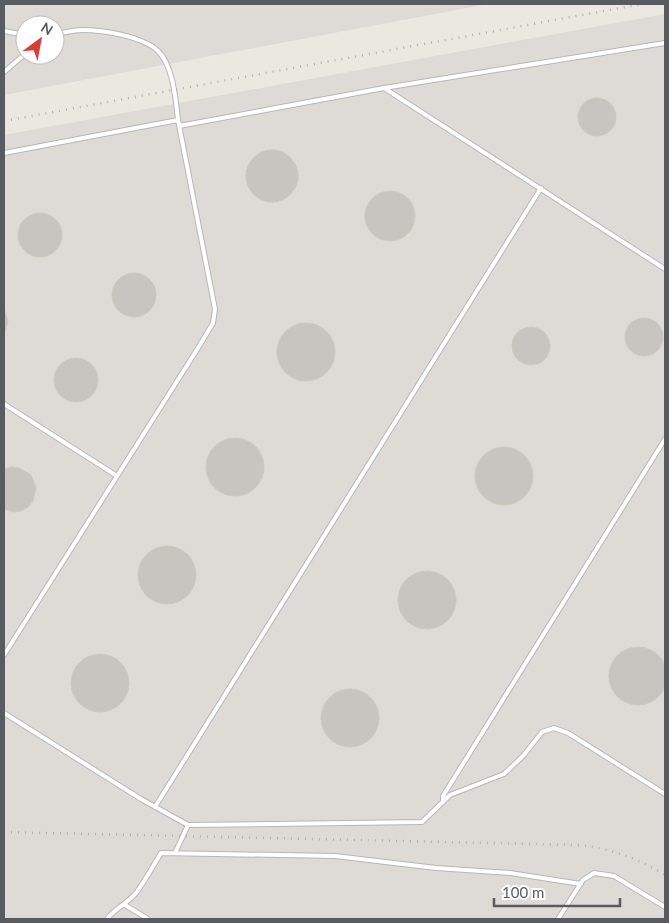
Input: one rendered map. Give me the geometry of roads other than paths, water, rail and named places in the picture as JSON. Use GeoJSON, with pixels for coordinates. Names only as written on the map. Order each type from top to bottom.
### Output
{"type":"FeatureCollection","features":[{"type":"Feature","properties":{"kind":"lane"},"geometry":{"type":"LineString","coordinates":[[4,655],[213,323],[215,309],[170,71],[159,51],[136,38],[81,30],[65,32]]}},
{"type":"Feature","properties":{"kind":"lane"},"geometry":{"type":"LineString","coordinates":[[180,126],[384,88],[665,43]]}},
{"type":"Feature","properties":{"kind":"lane"},"geometry":{"type":"LineString","coordinates":[[4,72],[15,63]]}},
{"type":"Feature","properties":{"kind":"lane"},"geometry":{"type":"LineString","coordinates":[[384,88],[665,269]]}},
{"type":"Feature","properties":{"kind":"lane"},"geometry":{"type":"LineString","coordinates":[[4,153],[178,120]]}},
{"type":"Feature","properties":{"kind":"lane"},"geometry":{"type":"LineString","coordinates":[[155,807],[541,188]]}},
{"type":"Feature","properties":{"kind":"lane"},"geometry":{"type":"LineString","coordinates":[[4,404],[117,476]]}},
{"type":"Feature","properties":{"kind":"lane"},"geometry":{"type":"LineString","coordinates":[[443,802],[444,796],[665,438]]}},
{"type":"Feature","properties":{"kind":"lane"},"geometry":{"type":"LineString","coordinates":[[4,713],[155,807],[188,825],[422,822],[450,795],[504,774],[523,756],[542,732],[554,728],[568,733],[665,794]]}},
{"type":"Feature","properties":{"kind":"lane"},"geometry":{"type":"LineString","coordinates":[[174,853],[188,825]]}},
{"type":"Feature","properties":{"kind":"lane"},"geometry":{"type":"LineString","coordinates":[[107,919],[112,911],[125,905],[136,892],[161,853],[335,856],[436,868],[510,873],[581,884]]}},
{"type":"Feature","properties":{"kind":"lane"},"geometry":{"type":"LineString","coordinates":[[558,919],[584,880],[594,873],[614,876],[665,906]]}},
{"type":"Feature","properties":{"kind":"lane"},"geometry":{"type":"LineString","coordinates":[[125,905],[148,919]]}},
{"type":"Feature","properties":{"kind":"railway"},"geometry":{"type":"LineString","coordinates":[[4,121],[642,4]]}},
{"type":"Feature","properties":{"kind":"railway"},"geometry":{"type":"LineString","coordinates":[[4,832],[577,845],[623,855],[665,875]]}}]}
